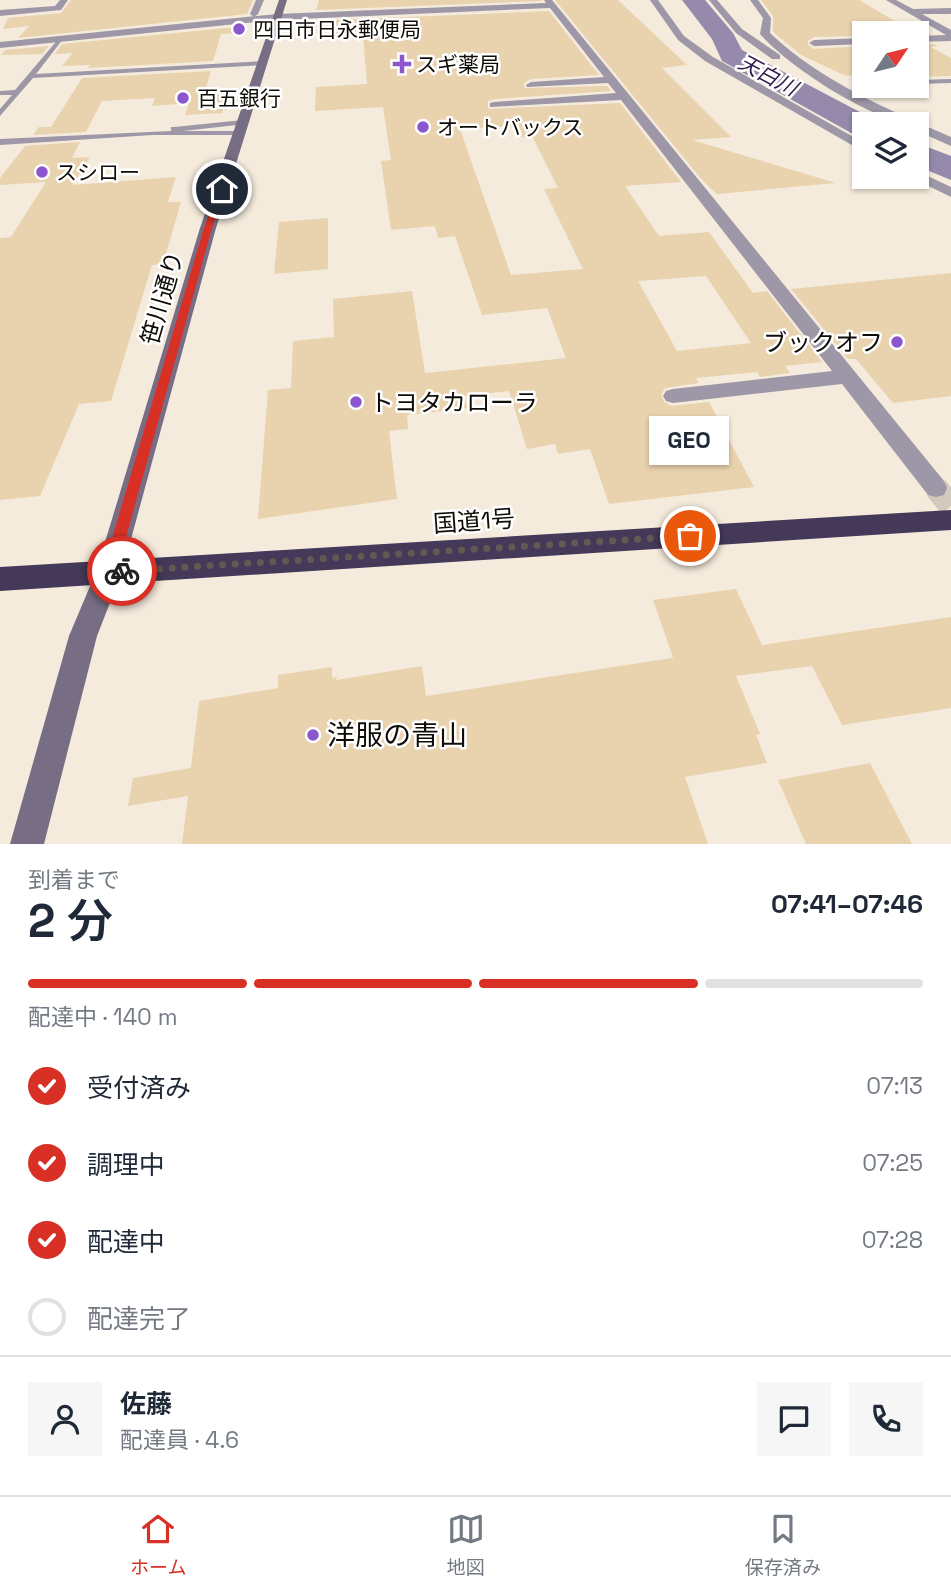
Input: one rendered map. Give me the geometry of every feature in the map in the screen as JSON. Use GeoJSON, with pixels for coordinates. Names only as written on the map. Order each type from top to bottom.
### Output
{"type":"FeatureCollection","features":[{"type":"Feature","properties":{"kind":"highway","name":"国道1号"},"geometry":{"type":"LineString","coordinates":[[0,579],[951,520]]}},
{"type":"Feature","properties":{"kind":"street"},"geometry":{"type":"LineString","coordinates":[[0,13],[58,8],[64,0]]}},
{"type":"Feature","properties":{"kind":"street"},"geometry":{"type":"LineString","coordinates":[[254,14],[260,0]]}},
{"type":"Feature","properties":{"kind":"street","name":"笹川通り"},"geometry":{"type":"LineString","coordinates":[[27,844],[83,636],[109,572],[208,228],[283,0]]}},
{"type":"Feature","properties":{"kind":"street"},"geometry":{"type":"LineString","coordinates":[[370,0],[371,13]]}},
{"type":"Feature","properties":{"kind":"street"},"geometry":{"type":"LineString","coordinates":[[654,0],[681,38],[709,59],[852,141]]}},
{"type":"Feature","properties":{"kind":"street"},"geometry":{"type":"LineString","coordinates":[[713,0],[749,39],[780,60],[887,112]]}},
{"type":"Feature","properties":{"kind":"street"},"geometry":{"type":"LineString","coordinates":[[754,0],[767,18],[765,34],[769,39],[828,83]]}},
{"type":"Feature","properties":{"kind":"street"},"geometry":{"type":"LineString","coordinates":[[890,0],[951,36]]}},
{"type":"Feature","properties":{"kind":"street"},"geometry":{"type":"LineString","coordinates":[[0,45],[277,17],[550,3],[850,376],[936,488]]}},
{"type":"Feature","properties":{"kind":"street"},"geometry":{"type":"LineString","coordinates":[[911,12],[951,11]]}},
{"type":"Feature","properties":{"kind":"street"},"geometry":{"type":"LineString","coordinates":[[60,39],[70,26]]}},
{"type":"Feature","properties":{"kind":"street"},"geometry":{"type":"LineString","coordinates":[[929,38],[951,36]]}},
{"type":"Feature","properties":{"kind":"street"},"geometry":{"type":"LineString","coordinates":[[814,43],[852,41]]}},
{"type":"Feature","properties":{"kind":"street"},"geometry":{"type":"LineString","coordinates":[[531,85],[611,80]]}},
{"type":"Feature","properties":{"kind":"street"},"geometry":{"type":"LineString","coordinates":[[494,105],[624,96]]}},
{"type":"Feature","properties":{"kind":"street"},"geometry":{"type":"LineString","coordinates":[[929,132],[951,142]]}},
{"type":"Feature","properties":{"kind":"street"},"geometry":{"type":"LineString","coordinates":[[929,181],[951,192]]}},
{"type":"Feature","properties":{"kind":"street"},"geometry":{"type":"LineString","coordinates":[[673,396],[850,376]]}},
{"type":"Feature","properties":{"kind":"lane"},"geometry":{"type":"LineString","coordinates":[[0,114],[60,39]]}},
{"type":"Feature","properties":{"kind":"lane"},"geometry":{"type":"LineString","coordinates":[[30,76],[264,63]]}},
{"type":"Feature","properties":{"kind":"lane"},"geometry":{"type":"LineString","coordinates":[[929,82],[951,81]]}},
{"type":"Feature","properties":{"kind":"lane"},"geometry":{"type":"LineString","coordinates":[[0,93],[18,92]]}},
{"type":"Feature","properties":{"kind":"lane"},"geometry":{"type":"LineString","coordinates":[[0,142],[152,133],[208,135],[241,128]]}},
{"type":"Feature","properties":{"kind":"building"},"geometry":{"type":"Polygon","coordinates":[[[71,0],[253,0],[247,14],[18,38],[29,26],[3,29],[8,18],[61,13],[71,0]]]}},
{"type":"Feature","properties":{"kind":"building"},"geometry":{"type":"Polygon","coordinates":[[[319,0],[541,0],[542,1],[316,10],[319,0]]]}},
{"type":"Feature","properties":{"kind":"building"},"geometry":{"type":"Polygon","coordinates":[[[555,0],[618,0],[687,65],[662,68],[731,137],[692,140],[836,183],[717,194],[702,180],[555,0]]]}},
{"type":"Feature","properties":{"kind":"building"},"geometry":{"type":"Polygon","coordinates":[[[761,0],[859,0],[895,21],[852,21],[852,36],[814,37],[808,41],[808,45],[814,49],[852,47],[852,75],[846,76],[801,55],[773,32],[773,16],[761,0]]]}},
{"type":"Feature","properties":{"kind":"building"},"geometry":{"type":"Polygon","coordinates":[[[549,11],[599,75],[531,79],[523,84],[525,88],[607,86],[611,91],[494,99],[488,101],[488,109],[620,103],[681,182],[625,186],[659,236],[709,232],[753,293],[767,291],[822,362],[785,366],[790,373],[760,377],[757,372],[696,378],[699,383],[665,388],[661,395],[664,402],[672,406],[709,402],[754,487],[609,504],[590,449],[558,454],[555,444],[527,449],[509,391],[465,396],[467,408],[407,415],[408,429],[389,431],[397,499],[258,519],[268,390],[291,388],[293,341],[334,337],[333,299],[412,291],[425,373],[566,358],[547,308],[482,315],[455,236],[438,238],[435,226],[391,230],[381,161],[391,160],[383,107],[315,111],[316,87],[367,84],[363,34],[331,36],[331,27],[312,27],[313,21],[549,11]],[[514,126],[460,129],[511,275],[583,269],[544,189],[558,188],[533,138],[519,137],[514,126]],[[706,276],[638,281],[677,351],[751,343],[706,276]]]}},
{"type":"Feature","properties":{"kind":"building"},"geometry":{"type":"Polygon","coordinates":[[[247,26],[245,33],[221,34],[213,61],[88,68],[91,65],[62,66],[73,53],[55,54],[62,44],[247,26]]]}},
{"type":"Feature","properties":{"kind":"building"},"geometry":{"type":"Polygon","coordinates":[[[929,44],[938,46],[931,47],[951,58],[951,76],[929,77],[929,44]]]}},
{"type":"Feature","properties":{"kind":"building"},"geometry":{"type":"Polygon","coordinates":[[[49,46],[42,54],[1,55],[6,50],[49,46]]]}},
{"type":"Feature","properties":{"kind":"building"},"geometry":{"type":"Polygon","coordinates":[[[211,71],[205,91],[229,89],[222,113],[185,115],[189,103],[152,106],[155,98],[102,101],[86,132],[33,135],[39,127],[51,127],[82,78],[211,71]]]}},
{"type":"Feature","properties":{"kind":"building"},"geometry":{"type":"Polygon","coordinates":[[[80,142],[72,158],[90,157],[73,185],[176,177],[168,202],[181,202],[163,264],[152,265],[111,401],[79,404],[40,496],[0,500],[0,238],[11,237],[46,182],[0,185],[0,178],[25,146],[80,142]]]}},
{"type":"Feature","properties":{"kind":"building"},"geometry":{"type":"Polygon","coordinates":[[[328,218],[328,269],[274,274],[279,222],[328,218]]]}},
{"type":"Feature","properties":{"kind":"building","name":"ブックオフ"},"geometry":{"type":"Polygon","coordinates":[[[951,273],[951,396],[893,403],[856,359],[848,359],[791,289],[951,273]]]}},
{"type":"Feature","properties":{"kind":"building"},"geometry":{"type":"Polygon","coordinates":[[[736,589],[762,645],[951,617],[951,708],[842,725],[812,666],[736,676],[760,734],[756,735],[767,763],[685,777],[708,844],[182,844],[188,796],[128,806],[133,778],[191,768],[199,701],[278,688],[278,675],[332,667],[332,678],[337,677],[336,680],[422,666],[426,696],[672,658],[653,600],[736,589]]]}},
{"type":"Feature","properties":{"kind":"building"},"geometry":{"type":"Polygon","coordinates":[[[870,763],[912,844],[806,844],[778,780],[870,763]]]}},
{"type":"Feature","properties":{"kind":"waterway","name":"天白川"},"geometry":{"type":"LineString","coordinates":[[693,0],[724,38],[731,55],[852,121]]}},
{"type":"Feature","properties":{"kind":"waterway","name":"天白川"},"geometry":{"type":"LineString","coordinates":[[929,159],[951,169]]}},
{"type":"Feature","properties":{"kind":"tunnel"},"geometry":{"type":"LineString","coordinates":[[936,488],[951,506]]}},
{"type":"Feature","properties":{"kind":"way so far"},"geometry":{"type":"LineString","coordinates":[[122,571],[690,536]]}},
{"type":"Feature","properties":{"kind":"place","name":"四日市日永郵便局"},"geometry":{"type":"Point","coordinates":[239,29]}},
{"type":"Feature","properties":{"kind":"place","name":"スギ薬局"},"geometry":{"type":"Point","coordinates":[402,64]}},
{"type":"Feature","properties":{"kind":"place","name":"百五銀行"},"geometry":{"type":"Point","coordinates":[183,98]}},
{"type":"Feature","properties":{"kind":"place","name":"オートバックス"},"geometry":{"type":"Point","coordinates":[423,127]}},
{"type":"Feature","properties":{"kind":"place","name":"スシロー"},"geometry":{"type":"Point","coordinates":[42,172]}},
{"type":"Feature","properties":{"kind":"place","name":"ブックオフ"},"geometry":{"type":"Point","coordinates":[897,342]}},
{"type":"Feature","properties":{"kind":"place","name":"トヨタカローラ"},"geometry":{"type":"Point","coordinates":[356,402]}},
{"type":"Feature","properties":{"kind":"place","name":"GEO"},"geometry":{"type":"Point","coordinates":[690,536]}},
{"type":"Feature","properties":{"kind":"place","name":"洋服の青山"},"geometry":{"type":"Point","coordinates":[313,735]}},
{"type":"Feature","properties":{"kind":"route"},"geometry":{"type":"LineString","coordinates":[[122,571],[109,572],[208,228],[222,189]]}}]}
